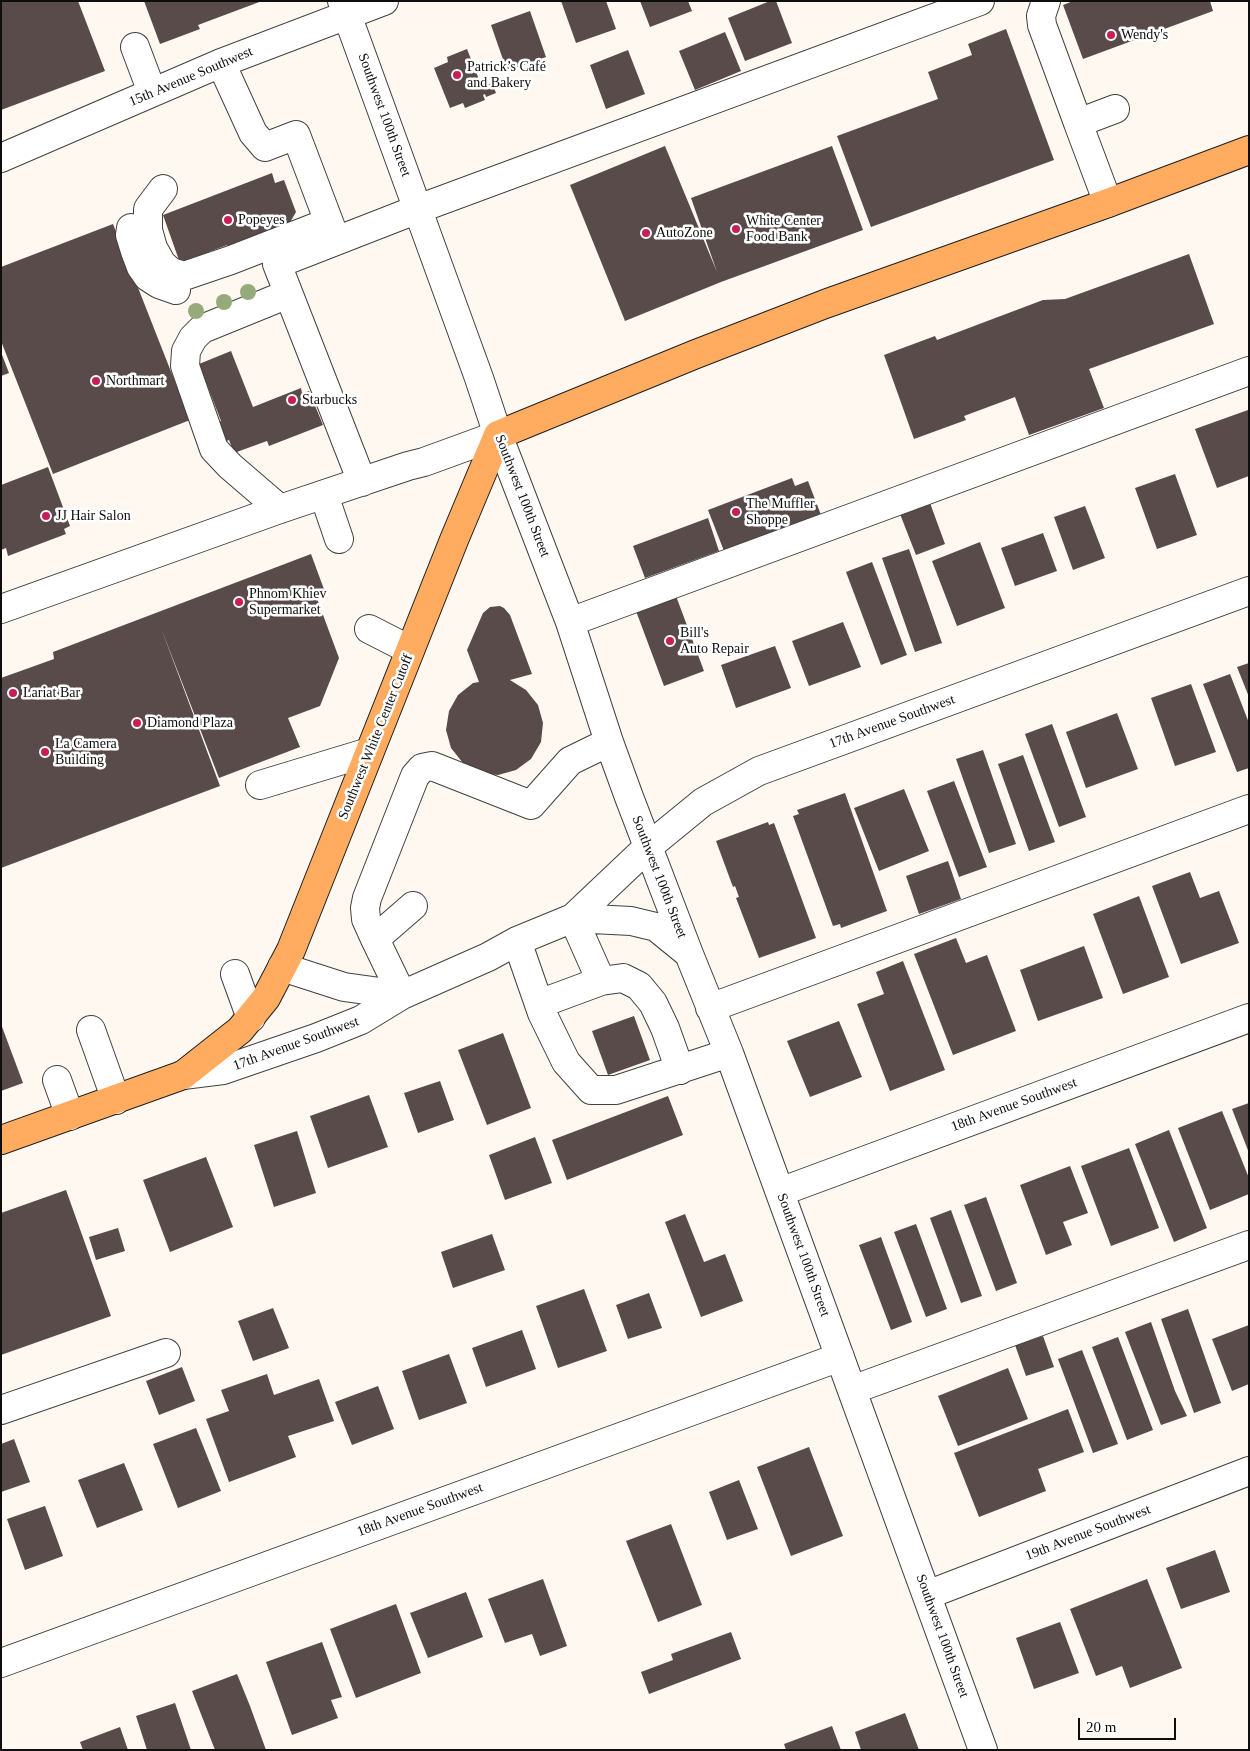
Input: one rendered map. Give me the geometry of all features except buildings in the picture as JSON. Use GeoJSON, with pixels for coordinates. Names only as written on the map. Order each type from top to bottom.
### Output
{"type":"FeatureCollection","features":[{"type":"Feature","properties":{"kind":"main road"},"geometry":{"type":"LineString","coordinates":[[498,436],[696,354],[825,304],[1108,203],[1249,150]]}},
{"type":"Feature","properties":{"kind":"main road","name":"Southwest White Center Cutoff"},"geometry":{"type":"LineString","coordinates":[[246,1024],[266,998],[292,950],[369,752],[498,436]]}},
{"type":"Feature","properties":{"kind":"main road","name":"17th Avenue Southwest"},"geometry":{"type":"LineString","coordinates":[[1,1140],[183,1075],[246,1024]]}},
{"type":"Feature","properties":{"kind":"street","name":"15th Avenue Southwest"},"geometry":{"type":"LineString","coordinates":[[1,158],[345,8],[384,1]]}},
{"type":"Feature","properties":{"kind":"street"},"geometry":{"type":"LineString","coordinates":[[333,231],[277,264],[193,292],[178,291],[159,284],[148,277],[141,268],[130,235],[132,214],[142,202],[152,194],[163,189],[148,209],[148,230],[153,248],[162,264],[170,272],[184,276],[231,260],[333,231],[418,209],[980,1]]}},
{"type":"Feature","properties":{"kind":"street"},"geometry":{"type":"LineString","coordinates":[[1046,1],[1041,16],[1042,25],[1108,203]]}},
{"type":"Feature","properties":{"kind":"street","name":"Southwest 100th Street"},"geometry":{"type":"LineString","coordinates":[[345,8],[498,436],[570,622],[609,742],[648,848],[729,1054],[983,1750]]}},
{"type":"Feature","properties":{"kind":"street"},"geometry":{"type":"LineString","coordinates":[[135,47],[152,92]]}},
{"type":"Feature","properties":{"kind":"street"},"geometry":{"type":"LineString","coordinates":[[222,63],[253,133],[265,147],[296,135],[333,231]]}},
{"type":"Feature","properties":{"kind":"street"},"geometry":{"type":"LineString","coordinates":[[1078,123],[1114,109]]}},
{"type":"Feature","properties":{"kind":"street"},"geometry":{"type":"LineString","coordinates":[[277,264],[362,482]]}},
{"type":"Feature","properties":{"kind":"street"},"geometry":{"type":"LineString","coordinates":[[280,509],[230,466],[214,449],[185,366],[186,351],[193,338],[202,329],[288,294]]}},
{"type":"Feature","properties":{"kind":"street"},"geometry":{"type":"LineString","coordinates":[[570,622],[1249,371]]}},
{"type":"Feature","properties":{"kind":"street"},"geometry":{"type":"LineString","coordinates":[[1,610],[280,509],[498,436]]}},
{"type":"Feature","properties":{"kind":"street"},"geometry":{"type":"LineString","coordinates":[[324,495],[339,539]]}},
{"type":"Feature","properties":{"kind":"street","name":"17th Avenue Southwest"},"geometry":{"type":"LineString","coordinates":[[183,1075],[223,1070],[316,1038],[361,1020],[402,995],[488,957],[518,941],[573,918],[648,848],[704,802],[759,771],[1249,591]]}},
{"type":"Feature","properties":{"kind":"street"},"geometry":{"type":"LineString","coordinates":[[369,629],[410,650]]}},
{"type":"Feature","properties":{"kind":"street"},"geometry":{"type":"LineString","coordinates":[[402,995],[366,919],[365,908],[366,898],[415,776],[422,768],[432,766],[531,805],[570,761],[609,742]]}},
{"type":"Feature","properties":{"kind":"street"},"geometry":{"type":"LineString","coordinates":[[260,786],[369,752]]}},
{"type":"Feature","properties":{"kind":"street"},"geometry":{"type":"LineString","coordinates":[[710,1008],[1249,809]]}},
{"type":"Feature","properties":{"kind":"street"},"geometry":{"type":"LineString","coordinates":[[375,939],[413,906]]}},
{"type":"Feature","properties":{"kind":"street"},"geometry":{"type":"LineString","coordinates":[[573,918],[601,982]]}},
{"type":"Feature","properties":{"kind":"street","name":"17th Avenue Southwest"},"geometry":{"type":"LineString","coordinates":[[573,918],[631,921],[656,927],[689,954]]}},
{"type":"Feature","properties":{"kind":"street"},"geometry":{"type":"LineString","coordinates":[[518,941],[542,1013],[566,1062],[591,1090],[616,1090],[729,1054]]}},
{"type":"Feature","properties":{"kind":"street"},"geometry":{"type":"LineString","coordinates":[[282,967],[344,987],[402,995]]}},
{"type":"Feature","properties":{"kind":"street"},"geometry":{"type":"LineString","coordinates":[[235,974],[246,1024]]}},
{"type":"Feature","properties":{"kind":"street"},"geometry":{"type":"LineString","coordinates":[[539,1004],[601,982],[623,978],[639,986],[653,1004],[680,1070]]}},
{"type":"Feature","properties":{"kind":"street","name":"18th Avenue Southwest"},"geometry":{"type":"LineString","coordinates":[[780,1192],[1249,1018]]}},
{"type":"Feature","properties":{"kind":"street"},"geometry":{"type":"LineString","coordinates":[[91,1030],[116,1100]]}},
{"type":"Feature","properties":{"kind":"street"},"geometry":{"type":"LineString","coordinates":[[57,1080],[70,1116]]}},
{"type":"Feature","properties":{"kind":"street"},"geometry":{"type":"LineString","coordinates":[[852,1390],[1249,1245]]}},
{"type":"Feature","properties":{"kind":"street"},"geometry":{"type":"LineString","coordinates":[[1,1410],[166,1353]]}},
{"type":"Feature","properties":{"kind":"street","name":"18th Avenue Southwest"},"geometry":{"type":"LineString","coordinates":[[1,1663],[840,1357]]}},
{"type":"Feature","properties":{"kind":"street","name":"19th Avenue Southwest"},"geometry":{"type":"LineString","coordinates":[[927,1595],[1249,1471]]}},
{"type":"Feature","properties":{"kind":"place","name":"Wendy's"},"geometry":{"type":"Point","coordinates":[1111,35]}},
{"type":"Feature","properties":{"kind":"place","name":"Patrick’s Café and Bakery"},"geometry":{"type":"Point","coordinates":[457,75]}},
{"type":"Feature","properties":{"kind":"place","name":"Popeyes"},"geometry":{"type":"Point","coordinates":[228,220]}},
{"type":"Feature","properties":{"kind":"place","name":"White Center Food Bank"},"geometry":{"type":"Point","coordinates":[736,229]}},
{"type":"Feature","properties":{"kind":"place","name":"AutoZone"},"geometry":{"type":"Point","coordinates":[646,233]}},
{"type":"Feature","properties":{"kind":"place","name":"Northmart"},"geometry":{"type":"Point","coordinates":[96,381]}},
{"type":"Feature","properties":{"kind":"place","name":"Starbucks"},"geometry":{"type":"Point","coordinates":[292,400]}},
{"type":"Feature","properties":{"kind":"place","name":"The Muffler Shoppe"},"geometry":{"type":"Point","coordinates":[736,512]}},
{"type":"Feature","properties":{"kind":"place","name":"JJ Hair Salon"},"geometry":{"type":"Point","coordinates":[46,516]}},
{"type":"Feature","properties":{"kind":"place","name":"Phnom Khiev Supermarket"},"geometry":{"type":"Point","coordinates":[239,602]}},
{"type":"Feature","properties":{"kind":"place","name":"Bill's Auto Repair"},"geometry":{"type":"Point","coordinates":[670,641]}},
{"type":"Feature","properties":{"kind":"place","name":"Lariat Bar"},"geometry":{"type":"Point","coordinates":[13,693]}},
{"type":"Feature","properties":{"kind":"place","name":"Diamond Plaza"},"geometry":{"type":"Point","coordinates":[137,723]}},
{"type":"Feature","properties":{"kind":"place","name":"La Camera Building"},"geometry":{"type":"Point","coordinates":[45,752]}}]}
